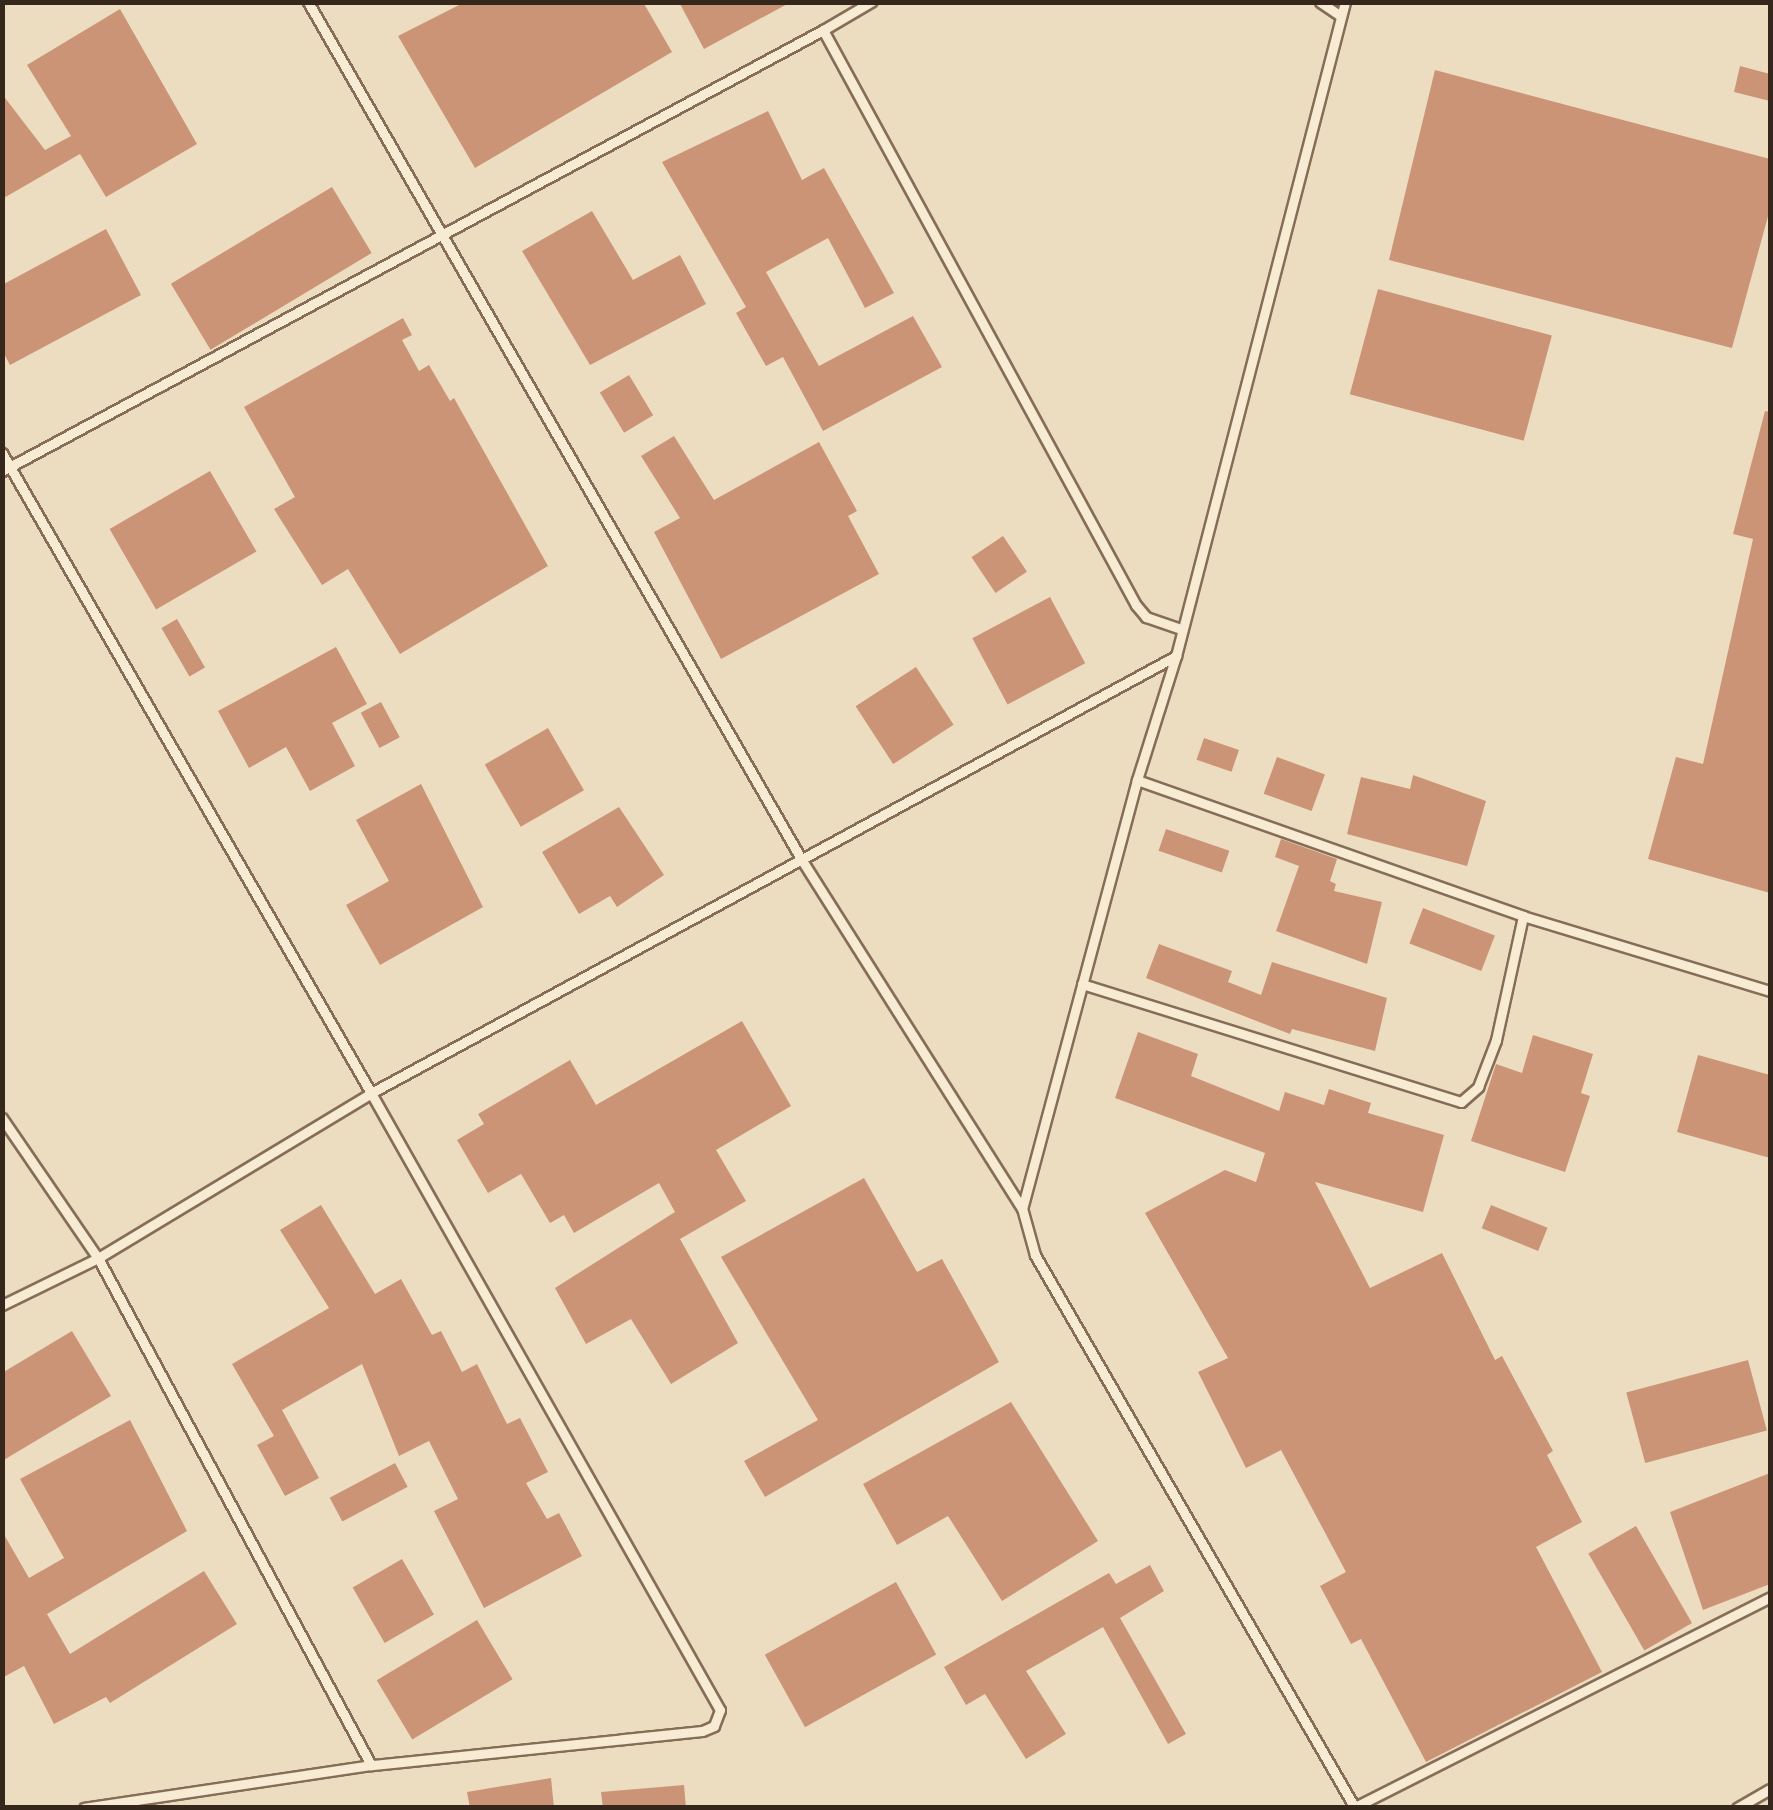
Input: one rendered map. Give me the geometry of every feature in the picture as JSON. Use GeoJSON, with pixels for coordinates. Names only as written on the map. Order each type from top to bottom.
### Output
{"type":"FeatureCollection","features":[{"type":"Feature","properties":{"kind":"lane"},"geometry":{"type":"LineString","coordinates":[[308,2],[803,862],[1022,1208],[1035,1255],[1355,1807],[1770,1596]]}},
{"type":"Feature","properties":{"kind":"lane"},"geometry":{"type":"LineString","coordinates":[[7,469],[871,2]]}},
{"type":"Feature","properties":{"kind":"lane"},"geometry":{"type":"LineString","coordinates":[[1320,2],[1341,16]]}},
{"type":"Feature","properties":{"kind":"lane"},"geometry":{"type":"LineString","coordinates":[[1022,1208],[1136,780],[1176,656],[1345,2]]}},
{"type":"Feature","properties":{"kind":"lane"},"geometry":{"type":"LineString","coordinates":[[823,30],[1136,605],[1146,617],[1181,629]]}},
{"type":"Feature","properties":{"kind":"lane"},"geometry":{"type":"LineString","coordinates":[[2,453],[7,469],[372,1093],[720,1710],[714,1726],[702,1732],[372,1765],[84,1808]]}},
{"type":"Feature","properties":{"kind":"lane"},"geometry":{"type":"LineString","coordinates":[[2,1304],[98,1258],[372,1093],[1176,656]]}},
{"type":"Feature","properties":{"kind":"lane"},"geometry":{"type":"LineString","coordinates":[[1136,780],[1524,916],[1770,991]]}},
{"type":"Feature","properties":{"kind":"lane"},"geometry":{"type":"LineString","coordinates":[[1082,984],[1462,1102],[1478,1087],[1496,1040],[1524,916]]}},
{"type":"Feature","properties":{"kind":"lane"},"geometry":{"type":"LineString","coordinates":[[2,1118],[98,1258],[372,1765]]}},
{"type":"Feature","properties":{"kind":"lane"},"geometry":{"type":"LineString","coordinates":[[1738,1808],[1770,1789]]}},
{"type":"Feature","properties":{"kind":"building"},"geometry":{"type":"Polygon","coordinates":[[[465,2],[643,2],[672,52],[475,168],[398,36],[465,2]]]}},
{"type":"Feature","properties":{"kind":"building"},"geometry":{"type":"Polygon","coordinates":[[[679,2],[791,2],[704,49],[679,2]]]}},
{"type":"Feature","properties":{"kind":"building"},"geometry":{"type":"Polygon","coordinates":[[[120,9],[197,144],[106,197],[80,154],[2,199],[2,94],[45,150],[71,136],[27,65],[120,9]]]}},
{"type":"Feature","properties":{"kind":"building"},"geometry":{"type":"Polygon","coordinates":[[[1740,66],[1770,74],[1770,101],[1734,92],[1740,66]]]}},
{"type":"Feature","properties":{"kind":"building"},"geometry":{"type":"Polygon","coordinates":[[[1435,70],[1770,159],[1770,209],[1732,348],[1389,260],[1435,70]]]}},
{"type":"Feature","properties":{"kind":"building"},"geometry":{"type":"Polygon","coordinates":[[[768,111],[802,180],[824,168],[894,293],[865,308],[828,238],[766,272],[819,366],[913,316],[942,367],[823,431],[783,357],[766,366],[736,313],[746,307],[662,162],[768,111]]]}},
{"type":"Feature","properties":{"kind":"building"},"geometry":{"type":"Polygon","coordinates":[[[332,187],[372,253],[211,350],[171,284],[332,187]]]}},
{"type":"Feature","properties":{"kind":"building"},"geometry":{"type":"Polygon","coordinates":[[[592,211],[633,280],[680,255],[706,304],[590,365],[522,251],[592,211]]]}},
{"type":"Feature","properties":{"kind":"building"},"geometry":{"type":"Polygon","coordinates":[[[106,229],[141,295],[10,365],[2,350],[2,285],[106,229]]]}},
{"type":"Feature","properties":{"kind":"building"},"geometry":{"type":"Polygon","coordinates":[[[1378,289],[1552,336],[1524,441],[1350,394],[1378,289]]]}},
{"type":"Feature","properties":{"kind":"building"},"geometry":{"type":"Polygon","coordinates":[[[403,318],[412,335],[402,340],[419,371],[429,365],[450,401],[454,398],[548,566],[400,654],[348,569],[322,585],[274,509],[295,497],[244,407],[403,318]]]}},
{"type":"Feature","properties":{"kind":"building"},"geometry":{"type":"Polygon","coordinates":[[[629,375],[653,415],[624,433],[600,393],[629,375]]]}},
{"type":"Feature","properties":{"kind":"building"},"geometry":{"type":"Polygon","coordinates":[[[1765,411],[1770,412],[1770,893],[1648,859],[1676,757],[1703,764],[1753,539],[1733,534],[1765,411]]]}},
{"type":"Feature","properties":{"kind":"building"},"geometry":{"type":"Polygon","coordinates":[[[674,436],[714,500],[819,442],[857,511],[848,516],[879,574],[721,659],[654,532],[680,518],[641,456],[674,436]]]}},
{"type":"Feature","properties":{"kind":"building"},"geometry":{"type":"Polygon","coordinates":[[[210,471],[256,552],[156,610],[110,529],[210,471]]]}},
{"type":"Feature","properties":{"kind":"building"},"geometry":{"type":"Polygon","coordinates":[[[1003,536],[1027,572],[996,593],[971,557],[1003,536]]]}},
{"type":"Feature","properties":{"kind":"building"},"geometry":{"type":"Polygon","coordinates":[[[1050,597],[1085,663],[1008,705],[972,638],[1050,597]]]}},
{"type":"Feature","properties":{"kind":"building"},"geometry":{"type":"Polygon","coordinates":[[[177,619],[205,667],[189,676],[161,628],[177,619]]]}},
{"type":"Feature","properties":{"kind":"building"},"geometry":{"type":"Polygon","coordinates":[[[336,647],[367,704],[332,723],[355,766],[310,791],[286,747],[249,768],[218,711],[336,647]]]}},
{"type":"Feature","properties":{"kind":"building"},"geometry":{"type":"Polygon","coordinates":[[[916,667],[954,725],[893,764],[856,706],[916,667]]]}},
{"type":"Feature","properties":{"kind":"building"},"geometry":{"type":"Polygon","coordinates":[[[381,702],[400,737],[379,748],[361,713],[381,702]]]}},
{"type":"Feature","properties":{"kind":"building"},"geometry":{"type":"Polygon","coordinates":[[[548,728],[584,790],[521,827],[485,764],[548,728]]]}},
{"type":"Feature","properties":{"kind":"building"},"geometry":{"type":"Polygon","coordinates":[[[1204,738],[1239,750],[1231,772],[1197,760],[1204,738]]]}},
{"type":"Feature","properties":{"kind":"building"},"geometry":{"type":"Polygon","coordinates":[[[1277,757],[1325,774],[1312,811],[1264,794],[1277,757]]]}},
{"type":"Feature","properties":{"kind":"building"},"geometry":{"type":"Polygon","coordinates":[[[1413,775],[1486,801],[1467,866],[1347,834],[1361,777],[1410,789],[1413,775]]]}},
{"type":"Feature","properties":{"kind":"building"},"geometry":{"type":"Polygon","coordinates":[[[421,784],[483,907],[380,965],[346,905],[389,881],[356,820],[421,784]]]}},
{"type":"Feature","properties":{"kind":"building"},"geometry":{"type":"Polygon","coordinates":[[[619,807],[664,875],[617,907],[610,896],[579,914],[542,852],[619,807]]]}},
{"type":"Feature","properties":{"kind":"building"},"geometry":{"type":"Polygon","coordinates":[[[1166,829],[1229,851],[1222,873],[1159,851],[1166,829]]]}},
{"type":"Feature","properties":{"kind":"building"},"geometry":{"type":"Polygon","coordinates":[[[1281,839],[1337,859],[1330,881],[1336,884],[1334,891],[1382,902],[1367,964],[1276,931],[1299,866],[1275,857],[1281,839]]]}},
{"type":"Feature","properties":{"kind":"building"},"geometry":{"type":"Polygon","coordinates":[[[1423,908],[1495,936],[1481,971],[1409,943],[1423,908]]]}},
{"type":"Feature","properties":{"kind":"building"},"geometry":{"type":"Polygon","coordinates":[[[1159,944],[1232,971],[1228,982],[1261,995],[1272,962],[1387,998],[1375,1051],[1292,1029],[1290,1034],[1146,978],[1159,944]]]}},
{"type":"Feature","properties":{"kind":"building"},"geometry":{"type":"Polygon","coordinates":[[[742,1021],[791,1106],[716,1150],[746,1201],[680,1239],[738,1343],[671,1384],[631,1319],[586,1344],[555,1288],[675,1212],[659,1183],[574,1233],[564,1215],[550,1223],[521,1174],[488,1193],[457,1140],[484,1124],[478,1114],[570,1060],[596,1105],[742,1021]]]}},
{"type":"Feature","properties":{"kind":"building"},"geometry":{"type":"Polygon","coordinates":[[[1138,1032],[1198,1054],[1191,1076],[1279,1111],[1285,1092],[1324,1105],[1329,1089],[1371,1103],[1368,1113],[1444,1135],[1423,1212],[1315,1182],[1370,1288],[1442,1253],[1495,1360],[1502,1356],[1553,1451],[1547,1455],[1582,1522],[1536,1547],[1602,1672],[1426,1762],[1361,1639],[1351,1644],[1320,1586],[1346,1572],[1281,1450],[1246,1468],[1198,1372],[1228,1358],[1145,1213],[1225,1170],[1256,1182],[1265,1153],[1115,1098],[1138,1032]]]}},
{"type":"Feature","properties":{"kind":"building"},"geometry":{"type":"Polygon","coordinates":[[[1533,1035],[1593,1054],[1581,1093],[1590,1096],[1565,1172],[1471,1141],[1496,1064],[1522,1073],[1533,1035]]]}},
{"type":"Feature","properties":{"kind":"building"},"geometry":{"type":"Polygon","coordinates":[[[1698,1055],[1770,1075],[1770,1158],[1677,1132],[1698,1055]]]}},
{"type":"Feature","properties":{"kind":"building"},"geometry":{"type":"Polygon","coordinates":[[[864,1178],[917,1272],[942,1259],[999,1362],[765,1497],[744,1461],[818,1420],[721,1257],[864,1178]]]}},
{"type":"Feature","properties":{"kind":"building"},"geometry":{"type":"Polygon","coordinates":[[[321,1205],[375,1294],[401,1279],[432,1335],[441,1331],[462,1372],[477,1364],[507,1424],[520,1418],[548,1472],[526,1483],[547,1519],[559,1513],[582,1556],[484,1608],[434,1511],[458,1499],[429,1441],[399,1456],[362,1364],[282,1410],[319,1478],[285,1496],[257,1445],[274,1436],[232,1364],[329,1308],[280,1230],[321,1205]]]}},
{"type":"Feature","properties":{"kind":"building"},"geometry":{"type":"Polygon","coordinates":[[[1491,1205],[1548,1228],[1538,1251],[1482,1228],[1491,1205]]]}},
{"type":"Feature","properties":{"kind":"building"},"geometry":{"type":"Polygon","coordinates":[[[72,1331],[111,1396],[2,1461],[2,1373],[72,1331]]]}},
{"type":"Feature","properties":{"kind":"building"},"geometry":{"type":"Polygon","coordinates":[[[1748,1360],[1767,1431],[1645,1463],[1626,1393],[1748,1360]]]}},
{"type":"Feature","properties":{"kind":"building"},"geometry":{"type":"Polygon","coordinates":[[[1011,1402],[1098,1541],[1002,1601],[948,1516],[897,1545],[863,1484],[1011,1402]]]}},
{"type":"Feature","properties":{"kind":"building"},"geometry":{"type":"Polygon","coordinates":[[[130,1420],[187,1531],[47,1614],[70,1654],[204,1571],[237,1624],[110,1703],[106,1697],[54,1724],[24,1666],[2,1678],[2,1531],[29,1578],[64,1558],[20,1479],[130,1420]]]}},
{"type":"Feature","properties":{"kind":"building"},"geometry":{"type":"Polygon","coordinates":[[[395,1463],[408,1487],[342,1522],[330,1498],[395,1463]]]}},
{"type":"Feature","properties":{"kind":"building"},"geometry":{"type":"Polygon","coordinates":[[[1770,1473],[1770,1584],[1703,1610],[1670,1512],[1770,1473]]]}},
{"type":"Feature","properties":{"kind":"building"},"geometry":{"type":"Polygon","coordinates":[[[1636,1526],[1692,1623],[1644,1650],[1588,1554],[1636,1526]]]}},
{"type":"Feature","properties":{"kind":"building"},"geometry":{"type":"Polygon","coordinates":[[[402,1559],[434,1614],[385,1643],[353,1588],[402,1559]]]}},
{"type":"Feature","properties":{"kind":"building"},"geometry":{"type":"Polygon","coordinates":[[[1150,1565],[1164,1591],[1120,1618],[1186,1734],[1168,1744],[1103,1627],[1026,1671],[1066,1734],[1026,1759],[985,1694],[966,1705],[944,1667],[1109,1573],[1116,1584],[1150,1565]]]}},
{"type":"Feature","properties":{"kind":"building"},"geometry":{"type":"Polygon","coordinates":[[[896,1582],[936,1655],[805,1727],[765,1655],[896,1582]]]}},
{"type":"Feature","properties":{"kind":"building"},"geometry":{"type":"Polygon","coordinates":[[[477,1620],[513,1679],[412,1739],[377,1680],[477,1620]]]}},
{"type":"Feature","properties":{"kind":"building"},"geometry":{"type":"Polygon","coordinates":[[[551,1778],[554,1808],[470,1808],[467,1792],[551,1778]]]}},
{"type":"Feature","properties":{"kind":"building"},"geometry":{"type":"Polygon","coordinates":[[[684,1785],[686,1808],[603,1808],[601,1792],[684,1785]]]}}]}
